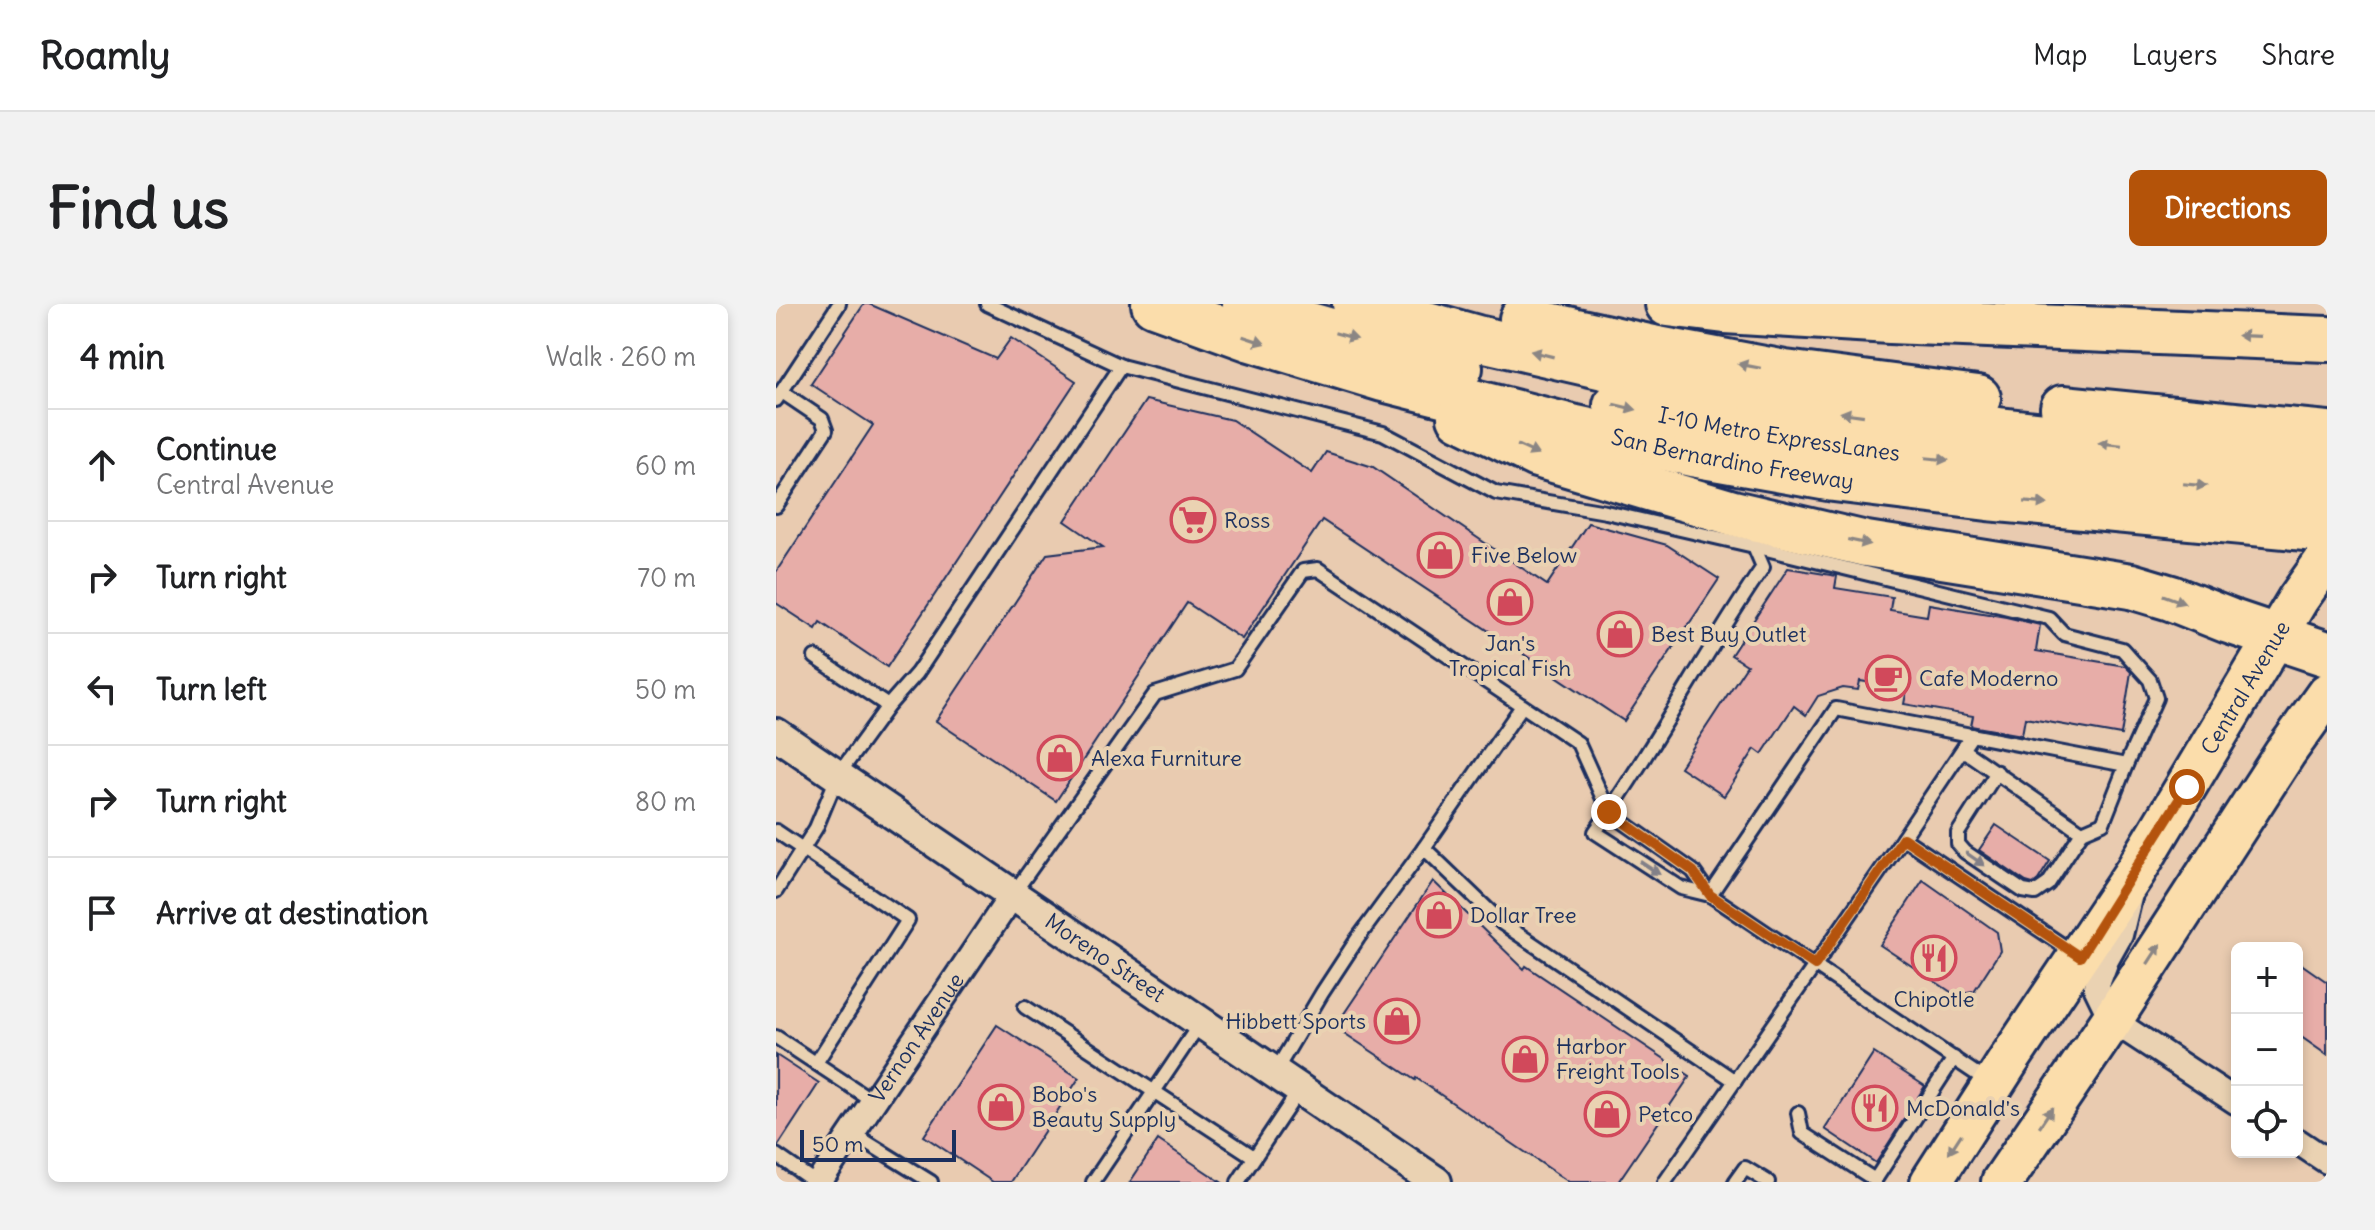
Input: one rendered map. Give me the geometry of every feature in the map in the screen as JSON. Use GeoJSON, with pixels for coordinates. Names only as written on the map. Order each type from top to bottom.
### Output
{"type":"FeatureCollection","features":[{"type":"Feature","properties":{"kind":"highway","name":"San Bernardino Freeway"},"geometry":{"type":"LineString","coordinates":[[1154,304],[1251,339],[1383,379],[1663,447],[1834,479],[1988,498],[2323,513]]}},
{"type":"Feature","properties":{"kind":"highway","name":"I-10 Metro ExpressLanes"},"geometry":{"type":"LineString","coordinates":[[1245,304],[1406,353],[1535,387],[1665,416],[1779,437],[2323,513]]}},
{"type":"Feature","properties":{"kind":"highway","name":"I-10 Metro ExpressLanes"},"geometry":{"type":"LineString","coordinates":[[1355,304],[1477,338],[1722,394],[1882,418],[2323,513]]}},
{"type":"Feature","properties":{"kind":"highway"},"geometry":{"type":"LineString","coordinates":[[1466,304],[1653,348],[1785,373],[2066,409],[2327,434]]}},
{"type":"Feature","properties":{"kind":"highway"},"geometry":{"type":"LineString","coordinates":[[1668,304],[1725,311],[1890,321],[2327,339]]}},
{"type":"Feature","properties":{"kind":"highway"},"geometry":{"type":"LineString","coordinates":[[1383,379],[1537,455],[1672,496],[1866,544],[2131,586],[2327,654]]}},
{"type":"Feature","properties":{"kind":"main road","name":"Central Avenue"},"geometry":{"type":"LineString","coordinates":[[1931,1182],[2135,872],[2298,599],[2323,513]]}},
{"type":"Feature","properties":{"kind":"main road"},"geometry":{"type":"LineString","coordinates":[[2002,1182],[2327,694]]}},
{"type":"Feature","properties":{"kind":"street","name":"Moreno Street"},"geometry":{"type":"LineString","coordinates":[[776,734],[1436,1182]]}},
{"type":"Feature","properties":{"kind":"street"},"geometry":{"type":"LineString","coordinates":[[2135,872],[2120,935],[2096,987],[2112,1020],[2231,1098]]}},
{"type":"Feature","properties":{"kind":"street","name":"Vernon Avenue"},"geometry":{"type":"LineString","coordinates":[[817,1182],[1013,894]]}},
{"type":"Feature","properties":{"kind":"street"},"geometry":{"type":"LineString","coordinates":[[2303,1145],[2327,1161]]}},
{"type":"Feature","properties":{"kind":"lane"},"geometry":{"type":"LineString","coordinates":[[776,506],[826,430],[822,419],[779,396],[839,304]]}},
{"type":"Feature","properties":{"kind":"lane"},"geometry":{"type":"LineString","coordinates":[[987,304],[1121,366],[1383,433],[1496,493],[1606,512],[2049,618],[2064,634],[2122,649],[2150,680],[2156,698],[2103,823],[2082,832],[2048,884],[2035,893],[2023,891],[1958,844],[1958,833],[1997,772]]}},
{"type":"Feature","properties":{"kind":"lane"},"geometry":{"type":"LineString","coordinates":[[776,891],[816,828],[838,775],[888,706],[917,673],[1121,366]]}},
{"type":"Feature","properties":{"kind":"lane"},"geometry":{"type":"LineString","coordinates":[[1754,546],[1763,567],[1595,832],[1681,888],[1710,895],[1993,1085]]}},
{"type":"Feature","properties":{"kind":"lane"},"geometry":{"type":"LineString","coordinates":[[1013,894],[1155,694],[1235,669],[1303,571],[1318,569],[1578,743],[1609,812],[1693,871],[1710,895]]}},
{"type":"Feature","properties":{"kind":"lane"},"geometry":{"type":"LineString","coordinates":[[815,657],[888,706]]}},
{"type":"Feature","properties":{"kind":"lane"},"geometry":{"type":"LineString","coordinates":[[1275,1072],[1358,938],[1522,706]]}},
{"type":"Feature","properties":{"kind":"lane"},"geometry":{"type":"LineString","coordinates":[[1710,895],[1836,709],[2126,765]]}},
{"type":"Feature","properties":{"kind":"lane"},"geometry":{"type":"LineString","coordinates":[[1665,1182],[1972,735]]}},
{"type":"Feature","properties":{"kind":"lane"},"geometry":{"type":"LineString","coordinates":[[1963,750],[2082,832]]}},
{"type":"Feature","properties":{"kind":"lane"},"geometry":{"type":"LineString","coordinates":[[776,831],[908,920],[816,1063]]}},
{"type":"Feature","properties":{"kind":"lane"},"geometry":{"type":"LineString","coordinates":[[1903,838],[2080,957]]}},
{"type":"Feature","properties":{"kind":"lane"},"geometry":{"type":"LineString","coordinates":[[1424,848],[1502,923],[1735,1081]]}},
{"type":"Feature","properties":{"kind":"lane"},"geometry":{"type":"LineString","coordinates":[[1025,1007],[1254,1157]]}},
{"type":"Feature","properties":{"kind":"lane"},"geometry":{"type":"LineString","coordinates":[[1093,1182],[1201,1021]]}},
{"type":"Feature","properties":{"kind":"lane"},"geometry":{"type":"LineString","coordinates":[[776,1037],[873,1101]]}},
{"type":"Feature","properties":{"kind":"lane"},"geometry":{"type":"LineString","coordinates":[[1798,1113],[1802,1133],[1875,1180],[1954,1058]]}},
{"type":"Feature","properties":{"kind":"lane"},"geometry":{"type":"LineString","coordinates":[[1238,1182],[1300,1089]]}},
{"type":"Feature","properties":{"kind":"lane"},"geometry":{"type":"LineString","coordinates":[[852,1133],[931,1182]]}},
{"type":"Feature","properties":{"kind":"lane"},"geometry":{"type":"LineString","coordinates":[[776,1155],[817,1182]]}},
{"type":"Feature","properties":{"kind":"lane"},"geometry":{"type":"LineString","coordinates":[[1735,1182],[1745,1168],[1768,1182]]}},
{"type":"Feature","properties":{"kind":"building"},"geometry":{"type":"Polygon","coordinates":[[[864,304],[996,359],[1011,338],[1076,381],[887,667],[820,622],[816,629],[776,603],[776,572],[873,425],[811,384],[864,304]]]}},
{"type":"Feature","properties":{"kind":"building"},"geometry":{"type":"Polygon","coordinates":[[[1146,400],[1232,420],[1312,473],[1326,452],[1373,467],[1547,585],[1588,523],[1667,545],[1719,579],[1624,721],[1322,520],[1242,639],[1187,603],[1056,801],[936,721],[1047,554],[1103,547],[1065,521],[1146,400]]]}},
{"type":"Feature","properties":{"kind":"building"},"geometry":{"type":"Polygon","coordinates":[[[1788,568],[1837,576],[1835,588],[1892,597],[1890,610],[1927,616],[1929,604],[2040,625],[2036,651],[2125,666],[2131,672],[2121,735],[2025,718],[2022,735],[1971,726],[1973,716],[1904,704],[1907,689],[1860,681],[1858,690],[1843,688],[1818,696],[1806,715],[1794,706],[1762,754],[1755,749],[1724,796],[1680,767],[1747,665],[1731,655],[1788,568]]]}},
{"type":"Feature","properties":{"kind":"building"},"geometry":{"type":"Polygon","coordinates":[[[1996,825],[2050,861],[2033,884],[1979,850],[1996,825]]]}},
{"type":"Feature","properties":{"kind":"building"},"geometry":{"type":"Polygon","coordinates":[[[1923,880],[1997,932],[2000,951],[1974,991],[1954,994],[1880,945],[1923,880]]]}},
{"type":"Feature","properties":{"kind":"building"},"geometry":{"type":"Polygon","coordinates":[[[1433,881],[1524,969],[1526,966],[1690,1076],[1618,1182],[1569,1182],[1335,1027],[1433,881]]]}},
{"type":"Feature","properties":{"kind":"building"},"geometry":{"type":"Polygon","coordinates":[[[2303,965],[2327,982],[2327,1055],[2303,1038],[2303,965]]]}},
{"type":"Feature","properties":{"kind":"building","name":"Bobo's Beauty Supply"},"geometry":{"type":"Polygon","coordinates":[[[997,1025],[1079,1078],[1011,1182],[993,1182],[924,1136],[997,1025]]]}},
{"type":"Feature","properties":{"kind":"building","name":"McDonald's"},"geometry":{"type":"Polygon","coordinates":[[[1874,1053],[1925,1086],[1876,1163],[1825,1129],[1874,1053]]]}},
{"type":"Feature","properties":{"kind":"building"},"geometry":{"type":"Polygon","coordinates":[[[776,1055],[819,1083],[778,1146],[776,1146],[776,1055]]]}},
{"type":"Feature","properties":{"kind":"building"},"geometry":{"type":"Polygon","coordinates":[[[1158,1140],[1221,1182],[1130,1182],[1158,1140]]]}},
{"type":"Feature","properties":{"kind":"place","name":"Ross"},"geometry":{"type":"Point","coordinates":[1193,520]}},
{"type":"Feature","properties":{"kind":"place","name":"Five Below"},"geometry":{"type":"Point","coordinates":[1440,555]}},
{"type":"Feature","properties":{"kind":"place","name":"Jan's Tropical Fish"},"geometry":{"type":"Point","coordinates":[1510,602]}},
{"type":"Feature","properties":{"kind":"place","name":"Best Buy Outlet"},"geometry":{"type":"Point","coordinates":[1620,634]}},
{"type":"Feature","properties":{"kind":"place","name":"Cafe Moderno"},"geometry":{"type":"Point","coordinates":[1888,678]}},
{"type":"Feature","properties":{"kind":"place","name":"Alexa Furniture"},"geometry":{"type":"Point","coordinates":[1060,758]}},
{"type":"Feature","properties":{"kind":"place","name":"Dollar Tree"},"geometry":{"type":"Point","coordinates":[1439,915]}},
{"type":"Feature","properties":{"kind":"place","name":"Chipotle"},"geometry":{"type":"Point","coordinates":[1934,958]}},
{"type":"Feature","properties":{"kind":"place","name":"Hibbett Sports"},"geometry":{"type":"Point","coordinates":[1397,1021]}},
{"type":"Feature","properties":{"kind":"place","name":"Harbor Freight Tools"},"geometry":{"type":"Point","coordinates":[1525,1059]}},
{"type":"Feature","properties":{"kind":"place","name":"Bobo's Beauty Supply"},"geometry":{"type":"Point","coordinates":[1001,1107]}},
{"type":"Feature","properties":{"kind":"place","name":"McDonald's"},"geometry":{"type":"Point","coordinates":[1875,1108]}},
{"type":"Feature","properties":{"kind":"place","name":"Petco"},"geometry":{"type":"Point","coordinates":[1607,1114]}},
{"type":"Feature","properties":{"kind":"route"},"geometry":{"type":"LineString","coordinates":[[1609,812],[1693,871],[1710,895],[1815,965],[1903,838],[2080,957],[2187,787]]}}]}
